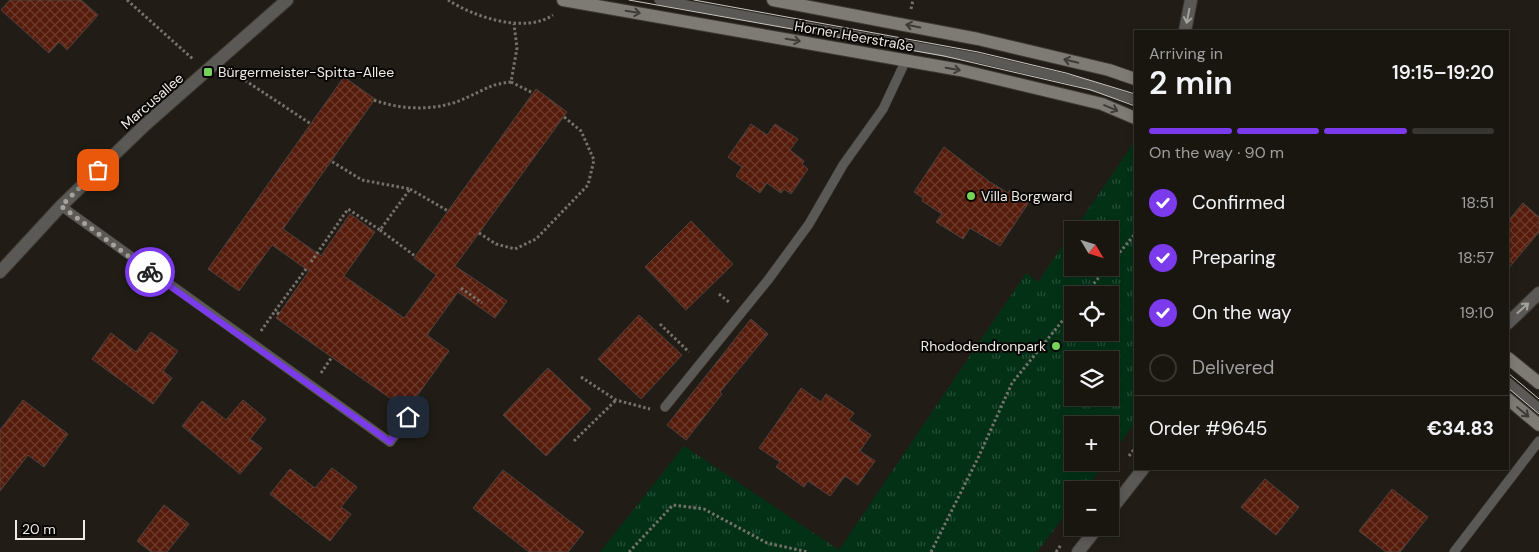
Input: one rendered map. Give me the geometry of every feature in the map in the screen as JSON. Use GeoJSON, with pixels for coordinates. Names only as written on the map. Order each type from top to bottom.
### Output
{"type":"FeatureCollection","features":[{"type":"Feature","properties":{"kind":"main road","name":"Horner Heerstraße"},"geometry":{"type":"LineString","coordinates":[[566,0],[960,70],[1102,104],[1134,118]]}},
{"type":"Feature","properties":{"kind":"main road","name":"Horner Heerstraße"},"geometry":{"type":"LineString","coordinates":[[773,0],[978,39],[1109,70],[1134,79]]}},
{"type":"Feature","properties":{"kind":"main road"},"geometry":{"type":"LineString","coordinates":[[1509,359],[1539,383]]}},
{"type":"Feature","properties":{"kind":"main road"},"geometry":{"type":"LineString","coordinates":[[1509,400],[1539,425]]}},
{"type":"Feature","properties":{"kind":"street","name":"Marcusallee"},"geometry":{"type":"LineString","coordinates":[[0,272],[61,206],[146,124],[208,72],[287,0]]}},
{"type":"Feature","properties":{"kind":"street"},"geometry":{"type":"LineString","coordinates":[[1185,30],[1191,0]]}},
{"type":"Feature","properties":{"kind":"street"},"geometry":{"type":"LineString","coordinates":[[1509,322],[1539,293]]}},
{"type":"Feature","properties":{"kind":"street"},"geometry":{"type":"LineString","coordinates":[[1119,500],[1142,470]]}},
{"type":"Feature","properties":{"kind":"street"},"geometry":{"type":"LineString","coordinates":[[1078,552],[1091,536]]}},
{"type":"Feature","properties":{"kind":"lane"},"geometry":{"type":"LineString","coordinates":[[659,0],[978,58],[1080,82],[1134,100]]}},
{"type":"Feature","properties":{"kind":"lane"},"geometry":{"type":"LineString","coordinates":[[665,407],[768,280],[809,224],[843,165],[883,109],[906,60]]}},
{"type":"Feature","properties":{"kind":"lane"},"geometry":{"type":"LineString","coordinates":[[61,206],[390,442],[408,417]]}},
{"type":"Feature","properties":{"kind":"lane"},"geometry":{"type":"LineString","coordinates":[[1509,383],[1539,408]]}},
{"type":"Feature","properties":{"kind":"lane"},"geometry":{"type":"LineString","coordinates":[[1454,552],[1539,440]]}},
{"type":"Feature","properties":{"kind":"path"},"geometry":{"type":"LineString","coordinates":[[127,0],[208,72]]}},
{"type":"Feature","properties":{"kind":"path"},"geometry":{"type":"LineString","coordinates":[[448,0],[466,12],[514,24],[544,20],[566,0]]}},
{"type":"Feature","properties":{"kind":"path"},"geometry":{"type":"LineString","coordinates":[[511,82],[517,48],[514,24]]}},
{"type":"Feature","properties":{"kind":"path"},"geometry":{"type":"LineString","coordinates":[[224,57],[246,81],[311,124]]}},
{"type":"Feature","properties":{"kind":"path"},"geometry":{"type":"LineString","coordinates":[[374,100],[414,108],[437,107],[468,98],[492,84],[511,82],[533,93]]}},
{"type":"Feature","properties":{"kind":"path"},"geometry":{"type":"LineString","coordinates":[[479,233],[496,244],[515,249],[536,239],[588,184],[594,160],[581,131],[564,116]]}},
{"type":"Feature","properties":{"kind":"path"},"geometry":{"type":"LineString","coordinates":[[331,161],[362,180],[410,189],[448,211]]}},
{"type":"Feature","properties":{"kind":"path"},"geometry":{"type":"LineString","coordinates":[[380,230],[410,189]]}},
{"type":"Feature","properties":{"kind":"path"},"geometry":{"type":"LineString","coordinates":[[310,262],[348,209],[415,256]]}},
{"type":"Feature","properties":{"kind":"path"},"geometry":{"type":"LineString","coordinates":[[1119,253],[1134,235]]}},
{"type":"Feature","properties":{"kind":"path"},"geometry":{"type":"LineString","coordinates":[[252,344],[277,312],[306,269]]}},
{"type":"Feature","properties":{"kind":"path"},"geometry":{"type":"LineString","coordinates":[[1092,286],[1100,276]]}},
{"type":"Feature","properties":{"kind":"path"},"geometry":{"type":"LineString","coordinates":[[461,288],[482,303]]}},
{"type":"Feature","properties":{"kind":"path"},"geometry":{"type":"LineString","coordinates":[[931,552],[978,458],[1012,383],[1064,319]]}},
{"type":"Feature","properties":{"kind":"path"},"geometry":{"type":"LineString","coordinates":[[660,324],[700,363]]}},
{"type":"Feature","properties":{"kind":"path"},"geometry":{"type":"LineString","coordinates":[[327,364],[332,357]]}},
{"type":"Feature","properties":{"kind":"path"},"geometry":{"type":"LineString","coordinates":[[581,377],[616,400],[646,410],[665,407]]}},
{"type":"Feature","properties":{"kind":"path"},"geometry":{"type":"LineString","coordinates":[[574,441],[616,400]]}},
{"type":"Feature","properties":{"kind":"path"},"geometry":{"type":"LineString","coordinates":[[629,552],[673,505],[704,510],[767,543],[808,552]]}},
{"type":"Feature","properties":{"kind":"green space","name":"Rhododendronpark"},"geometry":{"type":"Polygon","coordinates":[[[1133,144],[1134,424],[1119,444],[1119,416],[1064,416],[1064,471],[1099,471],[1092,481],[1064,481],[1064,517],[1037,552],[600,552],[684,446],[839,550],[1026,273],[1038,282],[1064,244],[1064,276],[1119,276],[1119,221],[1080,221],[1133,144]]]}},
{"type":"Feature","properties":{"kind":"building"},"geometry":{"type":"Polygon","coordinates":[[[10,0],[81,0],[98,15],[67,50],[59,42],[49,53],[1,10],[10,0]]]}},
{"type":"Feature","properties":{"kind":"building"},"geometry":{"type":"Polygon","coordinates":[[[344,77],[375,99],[283,229],[321,256],[350,214],[375,232],[344,276],[404,318],[436,275],[414,258],[536,89],[567,112],[455,266],[507,301],[495,318],[458,292],[427,335],[449,351],[407,410],[276,318],[309,271],[272,245],[239,291],[208,269],[344,77]]]}},
{"type":"Feature","properties":{"kind":"building"},"geometry":{"type":"Polygon","coordinates":[[[751,124],[767,135],[775,124],[798,139],[790,150],[804,161],[802,164],[808,169],[791,194],[784,189],[781,193],[767,183],[760,193],[736,176],[742,167],[728,157],[751,124]]]}},
{"type":"Feature","properties":{"kind":"building","name":"Villa Borgward"},"geometry":{"type":"Polygon","coordinates":[[[944,147],[990,182],[1008,193],[1010,190],[1029,202],[1000,246],[970,228],[963,239],[936,222],[942,214],[922,201],[923,198],[914,192],[944,147]]]}},
{"type":"Feature","properties":{"kind":"building"},"geometry":{"type":"Polygon","coordinates":[[[1523,203],[1539,217],[1539,232],[1509,268],[1509,220],[1523,203]]]}},
{"type":"Feature","properties":{"kind":"building"},"geometry":{"type":"Polygon","coordinates":[[[691,221],[733,264],[686,310],[645,267],[691,221]]]}},
{"type":"Feature","properties":{"kind":"building"},"geometry":{"type":"Polygon","coordinates":[[[639,315],[682,355],[641,399],[598,359],[639,315]]]}},
{"type":"Feature","properties":{"kind":"building"},"geometry":{"type":"Polygon","coordinates":[[[751,319],[768,334],[720,392],[722,394],[686,440],[667,425],[751,319]]]}},
{"type":"Feature","properties":{"kind":"building"},"geometry":{"type":"Polygon","coordinates":[[[151,332],[178,351],[163,371],[172,378],[153,404],[92,359],[111,333],[136,352],[151,332]]]}},
{"type":"Feature","properties":{"kind":"building"},"geometry":{"type":"Polygon","coordinates":[[[548,368],[591,409],[546,456],[503,415],[548,368]]]}},
{"type":"Feature","properties":{"kind":"building"},"geometry":{"type":"Polygon","coordinates":[[[801,388],[821,402],[826,394],[854,413],[849,420],[871,435],[860,451],[875,461],[858,485],[845,476],[830,496],[808,481],[804,487],[776,467],[780,462],[759,448],[801,388]]]}},
{"type":"Feature","properties":{"kind":"building"},"geometry":{"type":"Polygon","coordinates":[[[23,400],[68,434],[44,467],[28,455],[0,491],[0,430],[23,400]]]}},
{"type":"Feature","properties":{"kind":"building"},"geometry":{"type":"Polygon","coordinates":[[[243,400],[266,419],[250,439],[262,448],[240,474],[182,426],[202,401],[226,420],[243,400]]]}},
{"type":"Feature","properties":{"kind":"building"},"geometry":{"type":"Polygon","coordinates":[[[332,468],[357,487],[341,507],[351,514],[330,541],[270,494],[290,469],[315,488],[332,468]]]}},
{"type":"Feature","properties":{"kind":"building"},"geometry":{"type":"Polygon","coordinates":[[[503,470],[584,532],[568,552],[529,552],[473,508],[503,470]]]}},
{"type":"Feature","properties":{"kind":"building"},"geometry":{"type":"Polygon","coordinates":[[[1265,479],[1299,507],[1276,535],[1241,507],[1265,479]]]}},
{"type":"Feature","properties":{"kind":"building"},"geometry":{"type":"Polygon","coordinates":[[[1392,489],[1428,517],[1400,552],[1386,552],[1359,531],[1392,489]]]}},
{"type":"Feature","properties":{"kind":"building"},"geometry":{"type":"Polygon","coordinates":[[[164,505],[189,524],[167,552],[151,552],[137,541],[164,505]]]}},
{"type":"Feature","properties":{"kind":"tram line"},"geometry":{"type":"LineString","coordinates":[[629,0],[944,56],[1091,90],[1134,106]]}},
{"type":"Feature","properties":{"kind":"tram line"},"geometry":{"type":"LineString","coordinates":[[694,0],[978,52],[1066,73],[1134,94]]}},
{"type":"Feature","properties":{"kind":"tram line"},"geometry":{"type":"LineString","coordinates":[[1509,374],[1539,399]]}},
{"type":"Feature","properties":{"kind":"tram line"},"geometry":{"type":"LineString","coordinates":[[1509,389],[1539,414]]}},
{"type":"Feature","properties":{"kind":"way so far"},"geometry":{"type":"LineString","coordinates":[[98,170],[61,206],[150,272]]}},
{"type":"Feature","properties":{"kind":"place","name":"Bürgermeister-Spitta-Allee"},"geometry":{"type":"Point","coordinates":[208,72]}},
{"type":"Feature","properties":{"kind":"place","name":"Villa Borgward"},"geometry":{"type":"Point","coordinates":[971,196]}},
{"type":"Feature","properties":{"kind":"place","name":"Rhododendronpark"},"geometry":{"type":"Point","coordinates":[1056,346]}},
{"type":"Feature","properties":{"kind":"route"},"geometry":{"type":"LineString","coordinates":[[150,272],[390,442],[408,417]]}}]}
